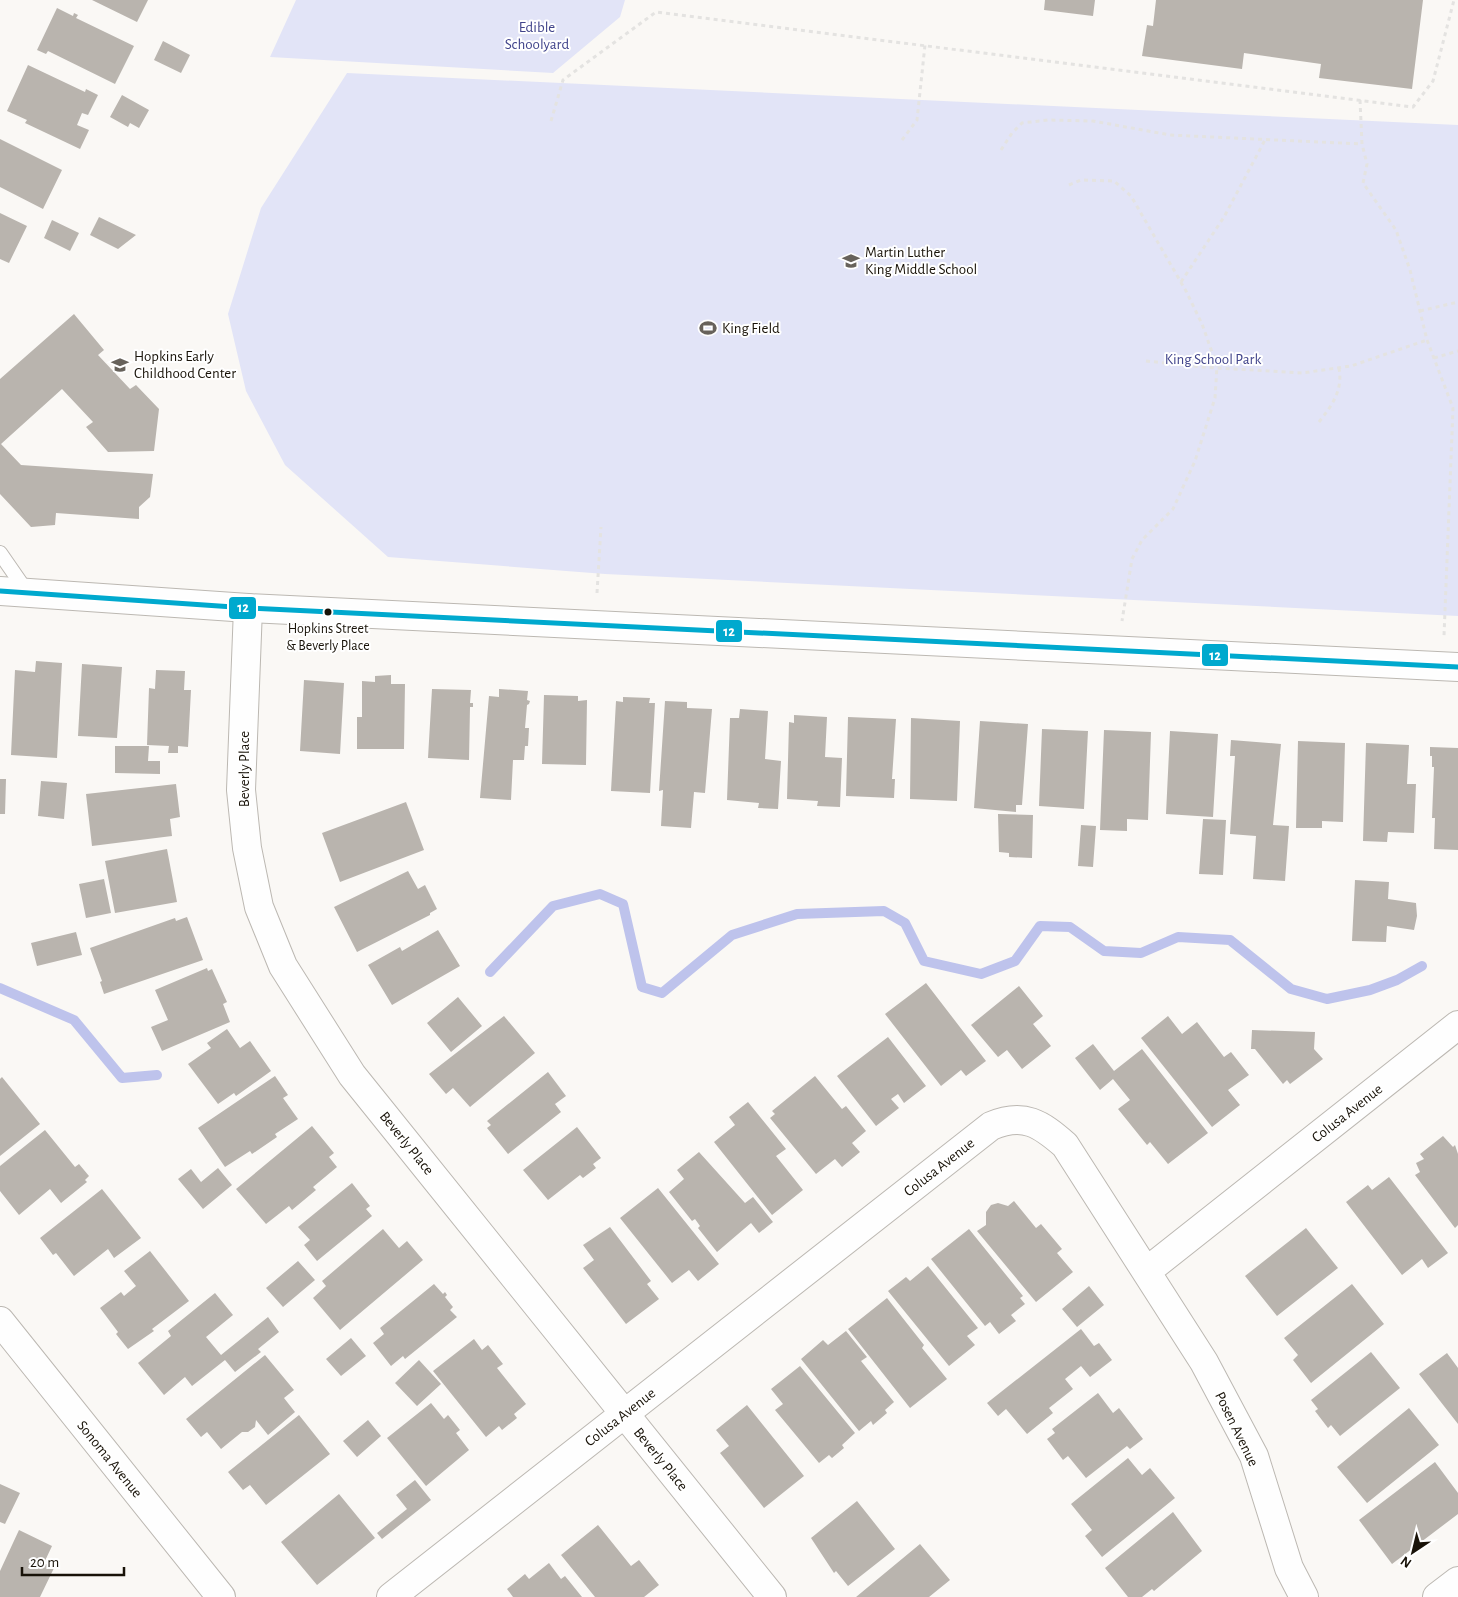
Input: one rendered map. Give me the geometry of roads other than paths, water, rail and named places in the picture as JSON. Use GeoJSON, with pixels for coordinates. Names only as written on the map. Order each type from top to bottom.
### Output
{"type":"FeatureCollection","features":[{"type":"Feature","properties":{"kind":"street"},"geometry":{"type":"LineString","coordinates":[[0,591],[248,608],[1450,667]]}},
{"type":"Feature","properties":{"kind":"street","name":"Beverly Place"},"geometry":{"type":"LineString","coordinates":[[248,608],[241,790],[246,839],[259,907],[283,966],[352,1075],[772,1597]]}},
{"type":"Feature","properties":{"kind":"street","name":"Colusa Avenue"},"geometry":{"type":"LineString","coordinates":[[391,1597],[991,1126],[1005,1120],[1019,1120],[1043,1126],[1065,1145],[1147,1271],[1458,1025]]}},
{"type":"Feature","properties":{"kind":"street","name":"Posen Avenue"},"geometry":{"type":"LineString","coordinates":[[1147,1271],[1204,1362],[1254,1456],[1289,1568],[1304,1597]]}},
{"type":"Feature","properties":{"kind":"street","name":"Sonoma Avenue"},"geometry":{"type":"LineString","coordinates":[[0,1320],[221,1597]]}},
{"type":"Feature","properties":{"kind":"street"},"geometry":{"type":"LineString","coordinates":[[1437,1597],[1458,1581]]}},
{"type":"Feature","properties":{"kind":"lane"},"geometry":{"type":"LineString","coordinates":[[0,553],[27,592]]}},
{"type":"Feature","properties":{"kind":"waterway"},"geometry":{"type":"LineString","coordinates":[[490,972],[553,906],[600,894],[623,904],[642,987],[662,993],[732,935],[797,914],[884,911],[905,923],[924,961],[981,974],[1015,961],[1040,926],[1070,927],[1104,951],[1141,953],[1178,937],[1230,940],[1291,989],[1327,999],[1370,990],[1397,980],[1422,966]]}},
{"type":"Feature","properties":{"kind":"waterway"},"geometry":{"type":"LineString","coordinates":[[0,988],[74,1020],[122,1078],[157,1075]]}},
{"type":"Feature","properties":{"kind":"place","name":"Martin Luther King Middle School"},"geometry":{"type":"Point","coordinates":[851,261]}},
{"type":"Feature","properties":{"kind":"place","name":"King Field"},"geometry":{"type":"Point","coordinates":[708,328]}},
{"type":"Feature","properties":{"kind":"place","name":"Hopkins Early Childhood Center"},"geometry":{"type":"Point","coordinates":[120,365]}},
{"type":"Feature","properties":{"kind":"place","name":"Hopkins Street & Beverly Place"},"geometry":{"type":"Point","coordinates":[328,612]}},
{"type":"Feature","properties":{"kind":"park label","name":"Edible Schoolyard"},"geometry":{"type":"Point","coordinates":[537,36]}},
{"type":"Feature","properties":{"kind":"park label","name":"King School Park"},"geometry":{"type":"Point","coordinates":[1213,359]}}]}
